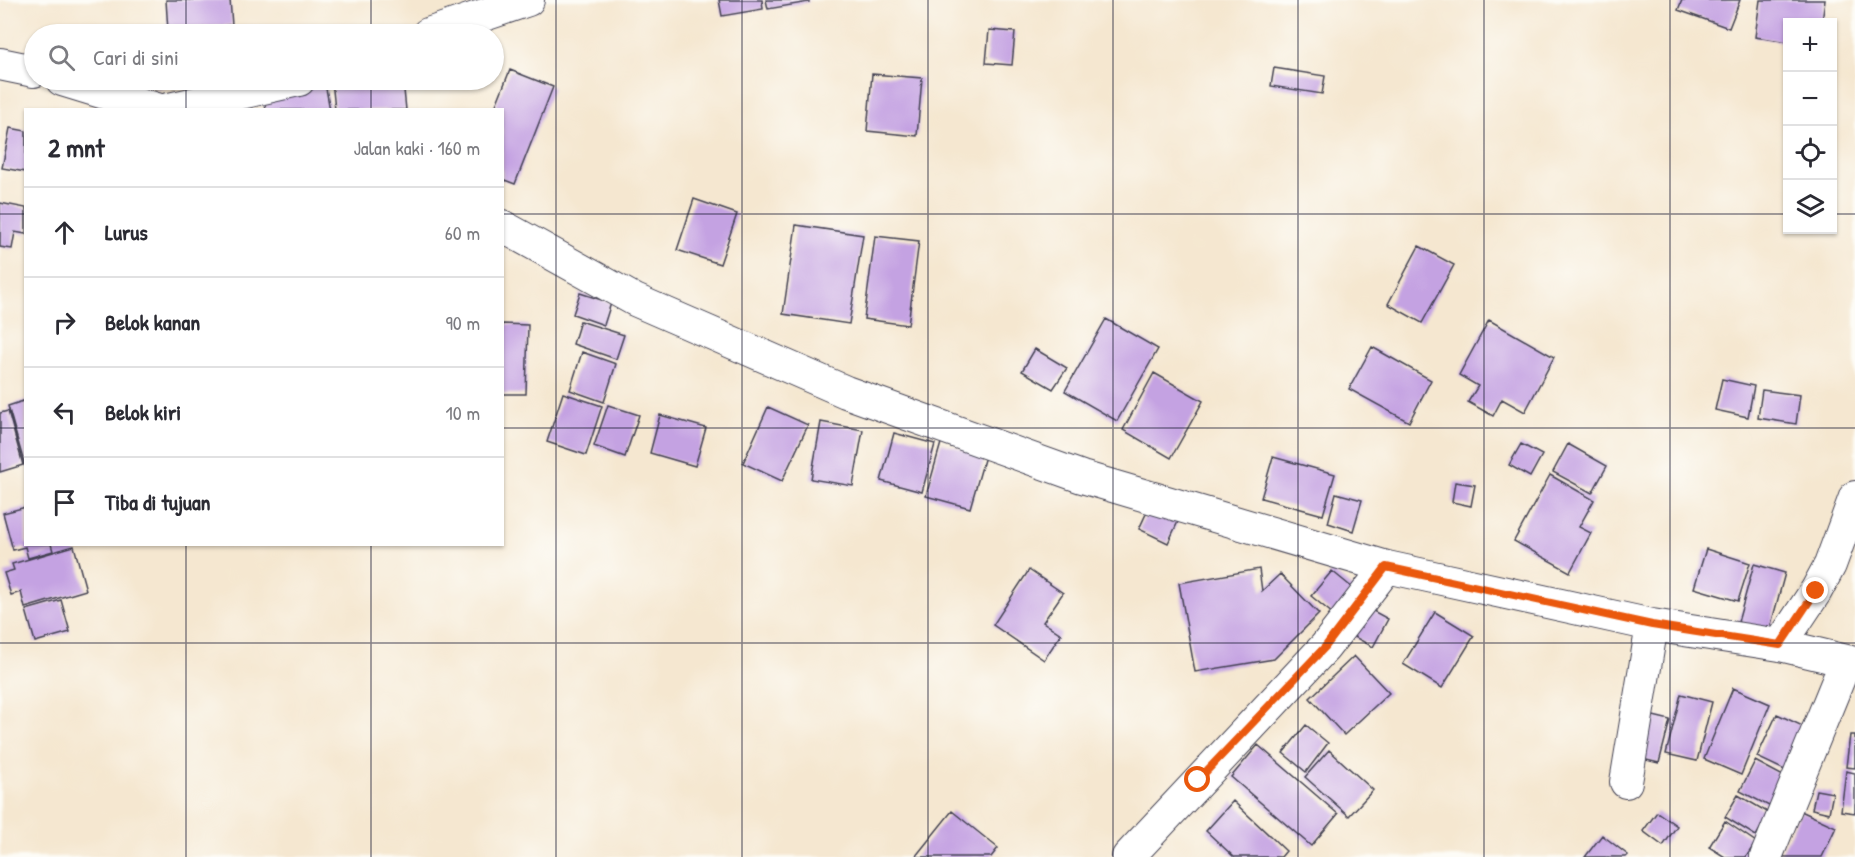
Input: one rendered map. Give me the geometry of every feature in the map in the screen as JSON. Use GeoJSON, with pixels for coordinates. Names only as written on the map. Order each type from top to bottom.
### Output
{"type":"FeatureCollection","features":[{"type":"Feature","properties":{"kind":"street"},"geometry":{"type":"LineString","coordinates":[[457,24],[528,0]]}},
{"type":"Feature","properties":{"kind":"street"},"geometry":{"type":"LineString","coordinates":[[0,64],[24,69]]}},
{"type":"Feature","properties":{"kind":"street"},"geometry":{"type":"LineString","coordinates":[[95,90],[155,108]]}},
{"type":"Feature","properties":{"kind":"street"},"geometry":{"type":"LineString","coordinates":[[171,108],[253,90]]}},
{"type":"Feature","properties":{"kind":"street"},"geometry":{"type":"LineString","coordinates":[[504,227],[635,300],[846,392],[1082,477],[1386,567],[1652,625],[1780,645],[1850,662],[1766,857]]}},
{"type":"Feature","properties":{"kind":"street"},"geometry":{"type":"LineString","coordinates":[[1780,645],[1816,591],[1830,565],[1855,497]]}},
{"type":"Feature","properties":{"kind":"street"},"geometry":{"type":"LineString","coordinates":[[1128,857],[1325,647],[1386,567]]}},
{"type":"Feature","properties":{"kind":"street"},"geometry":{"type":"LineString","coordinates":[[1626,782],[1652,625]]}},
{"type":"Feature","properties":{"kind":"building"},"geometry":{"type":"Polygon","coordinates":[[[166,0],[230,0],[232,24],[168,24],[166,0]]]}},
{"type":"Feature","properties":{"kind":"building"},"geometry":{"type":"Polygon","coordinates":[[[719,0],[762,0],[763,9],[722,16],[719,0]]]}},
{"type":"Feature","properties":{"kind":"building"},"geometry":{"type":"Polygon","coordinates":[[[766,0],[808,0],[809,2],[768,9],[766,0]]]}},
{"type":"Feature","properties":{"kind":"building"},"geometry":{"type":"Polygon","coordinates":[[[1682,0],[1740,0],[1729,28],[1678,10],[1682,0]]]}},
{"type":"Feature","properties":{"kind":"building"},"geometry":{"type":"Polygon","coordinates":[[[1760,0],[1825,0],[1823,18],[1783,18],[1783,41],[1755,37],[1760,0]]]}},
{"type":"Feature","properties":{"kind":"building"},"geometry":{"type":"Polygon","coordinates":[[[989,30],[1015,32],[1012,65],[986,63],[989,30]]]}},
{"type":"Feature","properties":{"kind":"building"},"geometry":{"type":"Polygon","coordinates":[[[1274,68],[1325,76],[1322,94],[1271,86],[1274,68]]]}},
{"type":"Feature","properties":{"kind":"building"},"geometry":{"type":"Polygon","coordinates":[[[510,70],[553,87],[515,184],[504,180],[504,108],[495,108],[504,90],[510,70]]]}},
{"type":"Feature","properties":{"kind":"building"},"geometry":{"type":"Polygon","coordinates":[[[872,74],[922,78],[917,136],[867,131],[872,74]]]}},
{"type":"Feature","properties":{"kind":"building"},"geometry":{"type":"Polygon","coordinates":[[[289,90],[326,90],[330,108],[266,108],[263,95],[289,90]]]}},
{"type":"Feature","properties":{"kind":"building"},"geometry":{"type":"Polygon","coordinates":[[[333,90],[404,90],[406,108],[335,108],[333,90]]]}},
{"type":"Feature","properties":{"kind":"building"},"geometry":{"type":"Polygon","coordinates":[[[10,128],[24,131],[24,172],[2,168],[10,128]]]}},
{"type":"Feature","properties":{"kind":"building"},"geometry":{"type":"Polygon","coordinates":[[[694,199],[737,214],[720,264],[677,250],[694,199]]]}},
{"type":"Feature","properties":{"kind":"building"},"geometry":{"type":"Polygon","coordinates":[[[0,203],[24,208],[24,234],[15,232],[12,249],[0,247],[0,203]]]}},
{"type":"Feature","properties":{"kind":"building"},"geometry":{"type":"Polygon","coordinates":[[[796,225],[863,235],[849,324],[783,314],[796,225]]]}},
{"type":"Feature","properties":{"kind":"building"},"geometry":{"type":"Polygon","coordinates":[[[875,236],[919,241],[908,325],[864,319],[875,236]]]}},
{"type":"Feature","properties":{"kind":"building"},"geometry":{"type":"Polygon","coordinates":[[[1419,246],[1454,265],[1422,323],[1388,304],[1419,246]]]}},
{"type":"Feature","properties":{"kind":"building"},"geometry":{"type":"Polygon","coordinates":[[[580,293],[611,303],[604,325],[573,314],[580,293]]]}},
{"type":"Feature","properties":{"kind":"building"},"geometry":{"type":"Polygon","coordinates":[[[1106,319],[1158,349],[1117,421],[1065,391],[1106,319]]]}},
{"type":"Feature","properties":{"kind":"building"},"geometry":{"type":"Polygon","coordinates":[[[1489,320],[1554,357],[1525,412],[1502,399],[1493,416],[1468,402],[1478,386],[1459,375],[1489,320]]]}},
{"type":"Feature","properties":{"kind":"building"},"geometry":{"type":"Polygon","coordinates":[[[580,321],[624,335],[616,359],[573,344],[580,321]]]}},
{"type":"Feature","properties":{"kind":"building"},"geometry":{"type":"Polygon","coordinates":[[[504,324],[528,325],[526,394],[504,394],[504,324]]]}},
{"type":"Feature","properties":{"kind":"building"},"geometry":{"type":"Polygon","coordinates":[[[1372,347],[1431,380],[1409,422],[1349,389],[1372,347]]]}},
{"type":"Feature","properties":{"kind":"building"},"geometry":{"type":"Polygon","coordinates":[[[1035,349],[1067,368],[1053,389],[1022,371],[1035,349]]]}},
{"type":"Feature","properties":{"kind":"building"},"geometry":{"type":"Polygon","coordinates":[[[582,352],[616,364],[604,402],[570,390],[582,352]]]}},
{"type":"Feature","properties":{"kind":"building"},"geometry":{"type":"Polygon","coordinates":[[[1154,373],[1203,401],[1171,458],[1123,430],[1154,373]]]}},
{"type":"Feature","properties":{"kind":"building"},"geometry":{"type":"Polygon","coordinates":[[[1722,379],[1754,386],[1748,417],[1715,410],[1722,379]]]}},
{"type":"Feature","properties":{"kind":"building"},"geometry":{"type":"Polygon","coordinates":[[[1762,390],[1800,395],[1796,424],[1758,418],[1762,390]]]}},
{"type":"Feature","properties":{"kind":"building"},"geometry":{"type":"Polygon","coordinates":[[[563,393],[602,406],[586,455],[547,442],[563,393]]]}},
{"type":"Feature","properties":{"kind":"building"},"geometry":{"type":"Polygon","coordinates":[[[24,401],[24,462],[8,406],[24,401]]]}},
{"type":"Feature","properties":{"kind":"building"},"geometry":{"type":"Polygon","coordinates":[[[608,405],[639,415],[625,457],[594,446],[608,405]]]}},
{"type":"Feature","properties":{"kind":"building"},"geometry":{"type":"Polygon","coordinates":[[[768,407],[808,425],[782,481],[743,463],[768,407]]]}},
{"type":"Feature","properties":{"kind":"building"},"geometry":{"type":"Polygon","coordinates":[[[8,411],[23,465],[0,472],[0,413],[8,411]]]}},
{"type":"Feature","properties":{"kind":"building"},"geometry":{"type":"Polygon","coordinates":[[[660,415],[706,428],[695,466],[650,453],[660,415]]]}},
{"type":"Feature","properties":{"kind":"building"},"geometry":{"type":"Polygon","coordinates":[[[821,422],[863,430],[853,486],[811,479],[821,422]]]}},
{"type":"Feature","properties":{"kind":"building"},"geometry":{"type":"Polygon","coordinates":[[[894,433],[935,444],[922,492],[881,481],[894,433]]]}},
{"type":"Feature","properties":{"kind":"building"},"geometry":{"type":"Polygon","coordinates":[[[941,443],[985,456],[970,508],[926,496],[941,443]]]}},
{"type":"Feature","properties":{"kind":"building"},"geometry":{"type":"Polygon","coordinates":[[[1521,444],[1542,455],[1530,477],[1509,465],[1521,444]]]}},
{"type":"Feature","properties":{"kind":"building"},"geometry":{"type":"Polygon","coordinates":[[[1568,444],[1607,466],[1592,493],[1553,472],[1568,444]]]}},
{"type":"Feature","properties":{"kind":"building"},"geometry":{"type":"Polygon","coordinates":[[[1273,457],[1335,474],[1323,515],[1261,498],[1273,457]]]}},
{"type":"Feature","properties":{"kind":"building"},"geometry":{"type":"Polygon","coordinates":[[[1550,475],[1594,500],[1579,527],[1591,533],[1570,572],[1514,541],[1550,475]]]}},
{"type":"Feature","properties":{"kind":"building"},"geometry":{"type":"Polygon","coordinates":[[[1455,482],[1475,485],[1471,506],[1452,502],[1455,482]]]}},
{"type":"Feature","properties":{"kind":"building"},"geometry":{"type":"Polygon","coordinates":[[[1336,493],[1362,500],[1353,531],[1328,523],[1336,493]]]}},
{"type":"Feature","properties":{"kind":"building"},"geometry":{"type":"Polygon","coordinates":[[[1153,499],[1182,513],[1168,543],[1139,529],[1153,499]]]}},
{"type":"Feature","properties":{"kind":"building"},"geometry":{"type":"Polygon","coordinates":[[[24,508],[24,546],[52,546],[53,551],[28,558],[25,547],[13,550],[3,513],[24,508]]]}},
{"type":"Feature","properties":{"kind":"building"},"geometry":{"type":"Polygon","coordinates":[[[74,546],[86,590],[25,608],[21,592],[11,595],[4,573],[14,570],[12,564],[74,546]]]}},
{"type":"Feature","properties":{"kind":"building"},"geometry":{"type":"Polygon","coordinates":[[[1706,549],[1750,563],[1738,601],[1694,588],[1706,549]]]}},
{"type":"Feature","properties":{"kind":"building"},"geometry":{"type":"Polygon","coordinates":[[[1754,564],[1785,573],[1769,632],[1738,622],[1754,564]]]}},
{"type":"Feature","properties":{"kind":"building"},"geometry":{"type":"Polygon","coordinates":[[[1259,569],[1262,591],[1280,574],[1319,614],[1274,659],[1195,672],[1179,583],[1259,569]]]}},
{"type":"Feature","properties":{"kind":"building"},"geometry":{"type":"Polygon","coordinates":[[[1029,570],[1063,593],[1043,622],[1061,634],[1044,660],[993,625],[1029,570]]]}},
{"type":"Feature","properties":{"kind":"building"},"geometry":{"type":"Polygon","coordinates":[[[1332,571],[1354,589],[1333,614],[1311,596],[1332,571]]]}},
{"type":"Feature","properties":{"kind":"building"},"geometry":{"type":"Polygon","coordinates":[[[61,600],[70,632],[35,642],[26,610],[61,600]]]}},
{"type":"Feature","properties":{"kind":"building"},"geometry":{"type":"Polygon","coordinates":[[[1364,606],[1388,619],[1373,647],[1349,634],[1364,606]]]}},
{"type":"Feature","properties":{"kind":"building"},"geometry":{"type":"Polygon","coordinates":[[[1435,612],[1474,636],[1442,688],[1403,664],[1435,612]]]}},
{"type":"Feature","properties":{"kind":"building"},"geometry":{"type":"Polygon","coordinates":[[[1354,656],[1389,693],[1344,735],[1310,698],[1354,656]]]}},
{"type":"Feature","properties":{"kind":"building"},"geometry":{"type":"Polygon","coordinates":[[[1733,688],[1770,704],[1741,775],[1704,759],[1733,688]]]}},
{"type":"Feature","properties":{"kind":"building"},"geometry":{"type":"Polygon","coordinates":[[[1681,694],[1712,702],[1697,761],[1666,754],[1681,694]]]}},
{"type":"Feature","properties":{"kind":"building"},"geometry":{"type":"Polygon","coordinates":[[[1645,714],[1670,720],[1659,763],[1634,757],[1645,714]]]}},
{"type":"Feature","properties":{"kind":"building"},"geometry":{"type":"Polygon","coordinates":[[[1777,714],[1809,729],[1789,772],[1757,757],[1777,714]]]}},
{"type":"Feature","properties":{"kind":"building"},"geometry":{"type":"Polygon","coordinates":[[[1306,725],[1328,743],[1306,772],[1283,753],[1306,725]]]}},
{"type":"Feature","properties":{"kind":"building"},"geometry":{"type":"Polygon","coordinates":[[[1850,735],[1855,735],[1855,768],[1846,767],[1850,735]]]}},
{"type":"Feature","properties":{"kind":"building"},"geometry":{"type":"Polygon","coordinates":[[[1258,745],[1338,814],[1311,846],[1231,777],[1258,745]]]}},
{"type":"Feature","properties":{"kind":"building"},"geometry":{"type":"Polygon","coordinates":[[[1329,750],[1373,790],[1349,816],[1305,777],[1329,750]]]}},
{"type":"Feature","properties":{"kind":"building"},"geometry":{"type":"Polygon","coordinates":[[[1755,761],[1787,778],[1771,807],[1740,791],[1755,761]]]}},
{"type":"Feature","properties":{"kind":"building"},"geometry":{"type":"Polygon","coordinates":[[[1846,771],[1855,773],[1855,813],[1841,811],[1846,771]]]}},
{"type":"Feature","properties":{"kind":"building"},"geometry":{"type":"Polygon","coordinates":[[[1816,790],[1833,793],[1829,813],[1812,809],[1816,790]]]}},
{"type":"Feature","properties":{"kind":"building"},"geometry":{"type":"Polygon","coordinates":[[[1738,795],[1769,813],[1756,836],[1725,817],[1738,795]]]}},
{"type":"Feature","properties":{"kind":"building"},"geometry":{"type":"Polygon","coordinates":[[[1233,801],[1286,851],[1281,857],[1234,857],[1206,831],[1233,801]]]}},
{"type":"Feature","properties":{"kind":"building"},"geometry":{"type":"Polygon","coordinates":[[[952,811],[998,848],[991,857],[915,857],[952,811]]]}},
{"type":"Feature","properties":{"kind":"building"},"geometry":{"type":"Polygon","coordinates":[[[1801,811],[1836,827],[1822,857],[1779,857],[1801,811]]]}},
{"type":"Feature","properties":{"kind":"building"},"geometry":{"type":"Polygon","coordinates":[[[1657,812],[1677,826],[1663,846],[1643,831],[1657,812]]]}},
{"type":"Feature","properties":{"kind":"building"},"geometry":{"type":"Polygon","coordinates":[[[1725,821],[1756,842],[1746,857],[1725,857],[1709,847],[1725,821]]]}},
{"type":"Feature","properties":{"kind":"building"},"geometry":{"type":"Polygon","coordinates":[[[1602,835],[1628,855],[1626,857],[1585,857],[1602,835]]]}},
{"type":"Feature","properties":{"kind":"route"},"geometry":{"type":"LineString","coordinates":[[1198,780],[1325,647],[1386,567],[1652,625],[1780,645],[1816,591]]}}]}
